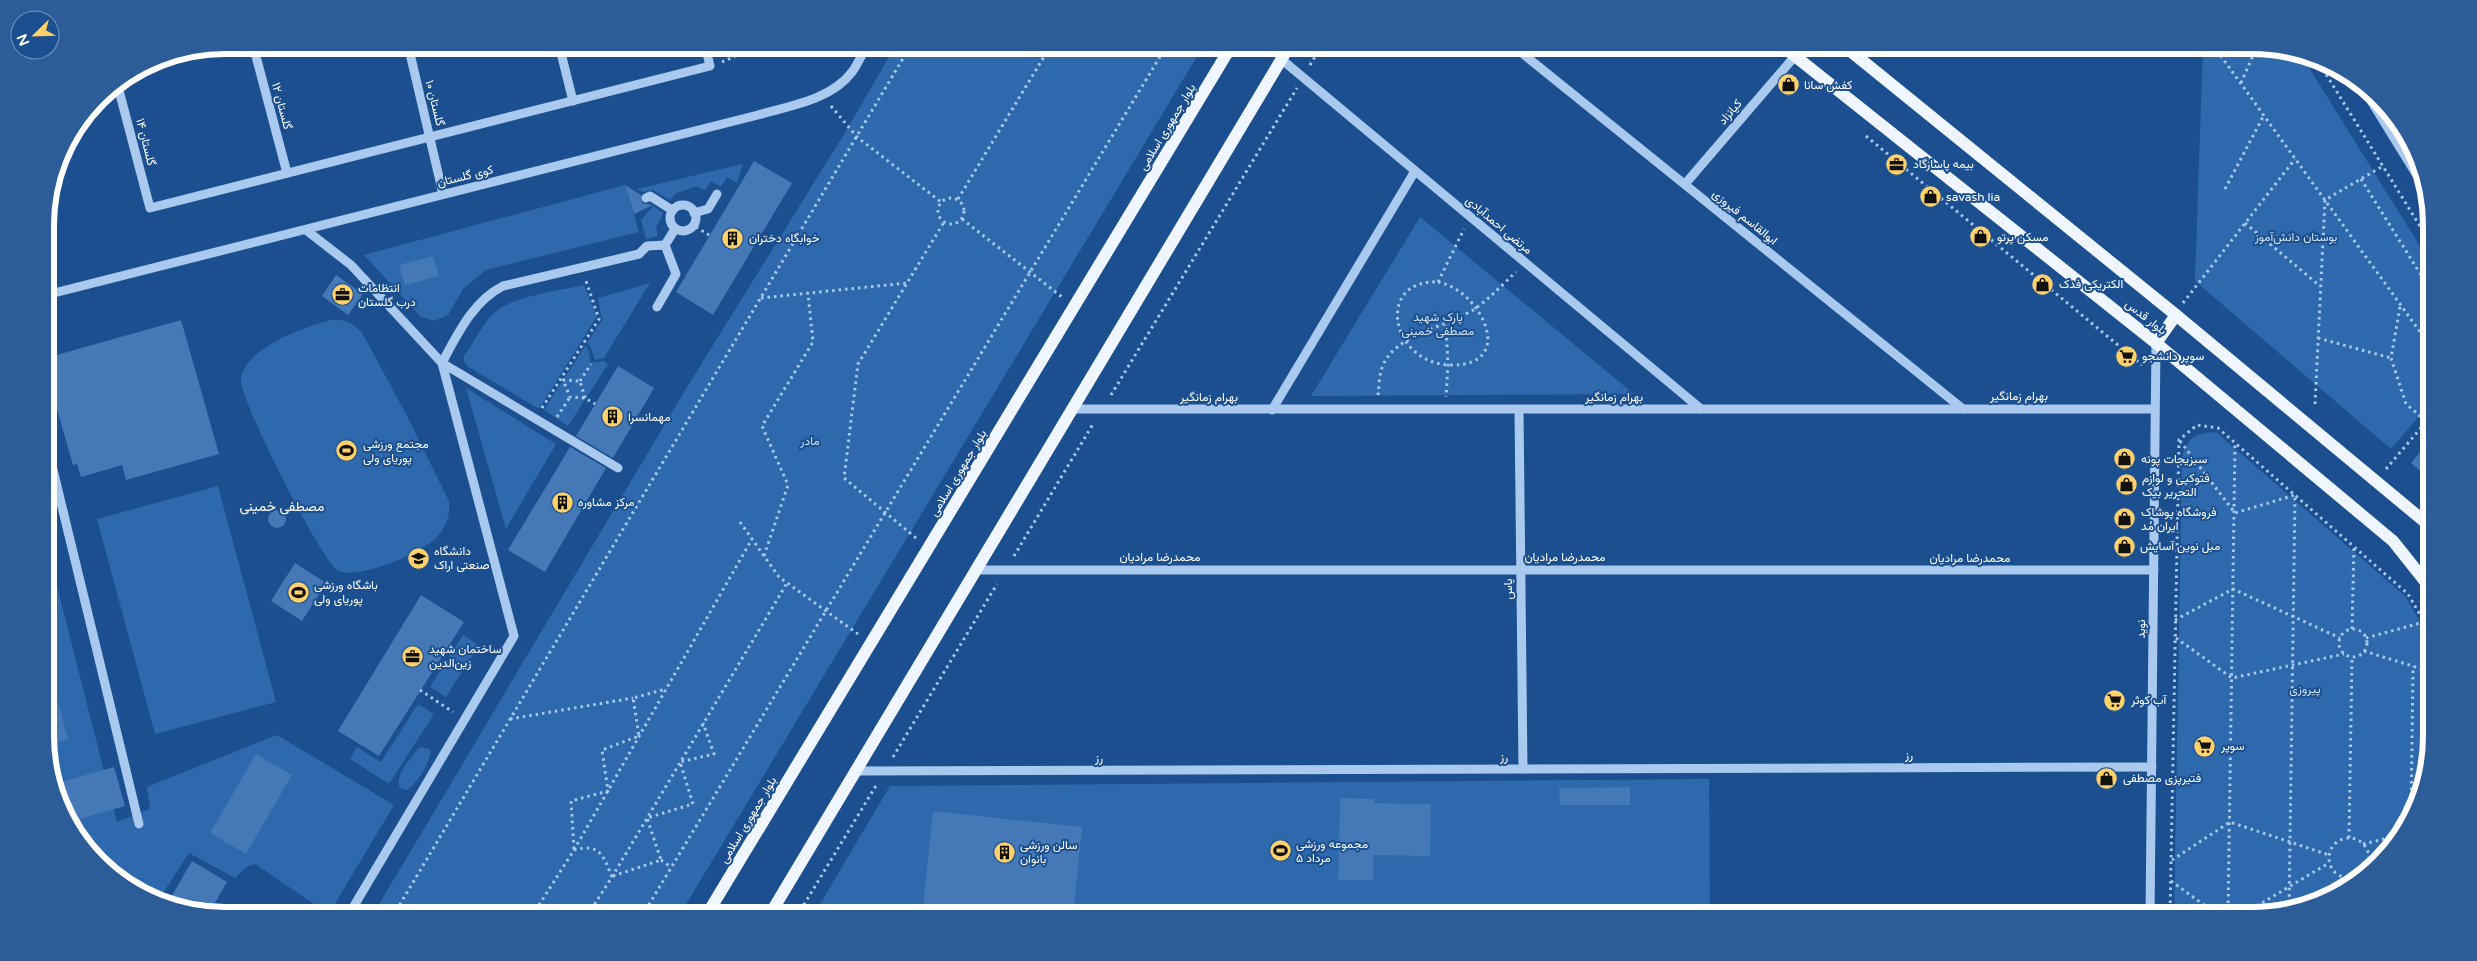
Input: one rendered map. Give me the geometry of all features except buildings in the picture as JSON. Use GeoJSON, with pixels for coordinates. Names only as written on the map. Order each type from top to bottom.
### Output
{"type":"FeatureCollection","features":[{"type":"Feature","properties":{"kind":"main road","name":"بلوار جمهوری اسلامی"},"geometry":{"type":"LineString","coordinates":[[711,907],[1227,54]]}},
{"type":"Feature","properties":{"kind":"main road"},"geometry":{"type":"LineString","coordinates":[[774,907],[1284,54]]}},
{"type":"Feature","properties":{"kind":"main road","name":"بلوار قدس"},"geometry":{"type":"LineString","coordinates":[[1792,54],[2156,343],[2393,541],[2423,579]]}},
{"type":"Feature","properties":{"kind":"main road","name":"بلوار قدس"},"geometry":{"type":"LineString","coordinates":[[1854,54],[2176,315],[2423,520]]}},
{"type":"Feature","properties":{"kind":"main road"},"geometry":{"type":"LineString","coordinates":[[2156,343],[2176,315]]}},
{"type":"Feature","properties":{"kind":"street","name":"گلستان ۱۲"},"geometry":{"type":"LineString","coordinates":[[256,54],[287,173]]}},
{"type":"Feature","properties":{"kind":"street","name":"گلستان ۱۰"},"geometry":{"type":"LineString","coordinates":[[410,54],[443,194]]}},
{"type":"Feature","properties":{"kind":"street"},"geometry":{"type":"LineString","coordinates":[[561,54],[573,101]]}},
{"type":"Feature","properties":{"kind":"street"},"geometry":{"type":"LineString","coordinates":[[287,173],[710,66],[707,54]]}},
{"type":"Feature","properties":{"kind":"street","name":"کوی گلستان"},"geometry":{"type":"LineString","coordinates":[[54,293],[758,115],[822,96],[838,85],[851,72],[862,54]]}},
{"type":"Feature","properties":{"kind":"street","name":"ابوالقاسم فیروزی"},"geometry":{"type":"LineString","coordinates":[[1523,54],[1963,409]]}},
{"type":"Feature","properties":{"kind":"street","name":"کیانزاد"},"geometry":{"type":"LineString","coordinates":[[1685,184],[1794,56]]}},
{"type":"Feature","properties":{"kind":"street","name":"مرتضی احمدآبادی"},"geometry":{"type":"LineString","coordinates":[[1281,59],[1701,409]]}},
{"type":"Feature","properties":{"kind":"street","name":"گلستان ۱۴"},"geometry":{"type":"LineString","coordinates":[[119,91],[150,208],[287,173]]}},
{"type":"Feature","properties":{"kind":"street"},"geometry":{"type":"LineString","coordinates":[[2382,114],[2412,166]]}},
{"type":"Feature","properties":{"kind":"street"},"geometry":{"type":"LineString","coordinates":[[1272,410],[1415,171]]}},
{"type":"Feature","properties":{"kind":"street"},"geometry":{"type":"LineString","coordinates":[[694,213],[708,209],[717,194]]}},
{"type":"Feature","properties":{"kind":"street"},"geometry":{"type":"LineString","coordinates":[[646,198],[650,196],[672,210]]}},
{"type":"Feature","properties":{"kind":"street"},"geometry":{"type":"LineString","coordinates":[[672,210],[684,205],[694,213]]}},
{"type":"Feature","properties":{"kind":"street"},"geometry":{"type":"LineString","coordinates":[[672,210],[670,218],[675,229]]}},
{"type":"Feature","properties":{"kind":"street"},"geometry":{"type":"LineString","coordinates":[[675,229],[683,231],[694,225],[694,213]]}},
{"type":"Feature","properties":{"kind":"street"},"geometry":{"type":"LineString","coordinates":[[353,907],[514,636],[442,363],[457,336],[489,293],[503,286],[639,254],[647,246],[665,244],[675,229]]}},
{"type":"Feature","properties":{"kind":"street"},"geometry":{"type":"LineString","coordinates":[[306,230],[351,265],[442,363],[618,468]]}},
{"type":"Feature","properties":{"kind":"street"},"geometry":{"type":"LineString","coordinates":[[657,307],[676,274],[665,244]]}},
{"type":"Feature","properties":{"kind":"street","name":"نوید"},"geometry":{"type":"LineString","coordinates":[[2150,907],[2156,343]]}},
{"type":"Feature","properties":{"kind":"street","name":"بهرام زمانگیر"},"geometry":{"type":"LineString","coordinates":[[1072,409],[2155,409]]}},
{"type":"Feature","properties":{"kind":"street","name":"یاس"},"geometry":{"type":"LineString","coordinates":[[1519,410],[1523,769]]}},
{"type":"Feature","properties":{"kind":"street"},"geometry":{"type":"LineString","coordinates":[[54,473],[139,824]]}},
{"type":"Feature","properties":{"kind":"street","name":"محمدرضا مرادیان"},"geometry":{"type":"LineString","coordinates":[[976,570],[2154,570]]}},
{"type":"Feature","properties":{"kind":"street","name":"رز"},"geometry":{"type":"LineString","coordinates":[[856,771],[2152,767]]}},
{"type":"Feature","properties":{"kind":"path"},"geometry":{"type":"LineString","coordinates":[[710,66],[739,54]]}},
{"type":"Feature","properties":{"kind":"path"},"geometry":{"type":"LineString","coordinates":[[398,907],[906,54]]}},
{"type":"Feature","properties":{"kind":"path"},"geometry":{"type":"LineString","coordinates":[[958,199],[1046,54]]}},
{"type":"Feature","properties":{"kind":"path"},"geometry":{"type":"LineString","coordinates":[[647,907],[1162,54]]}},
{"type":"Feature","properties":{"kind":"path"},"geometry":{"type":"LineString","coordinates":[[802,907],[1317,54]]}},
{"type":"Feature","properties":{"kind":"path"},"geometry":{"type":"LineString","coordinates":[[2219,54],[2422,336]]}},
{"type":"Feature","properties":{"kind":"path"},"geometry":{"type":"LineString","coordinates":[[2241,84],[2254,54]]}},
{"type":"Feature","properties":{"kind":"path"},"geometry":{"type":"LineString","coordinates":[[2323,69],[2423,232]]}},
{"type":"Feature","properties":{"kind":"path"},"geometry":{"type":"LineString","coordinates":[[822,96],[857,137],[940,202]]}},
{"type":"Feature","properties":{"kind":"path"},"geometry":{"type":"LineString","coordinates":[[2225,189],[2264,115]]}},
{"type":"Feature","properties":{"kind":"path"},"geometry":{"type":"LineString","coordinates":[[1865,135],[2156,376]]}},
{"type":"Feature","properties":{"kind":"path"},"geometry":{"type":"LineString","coordinates":[[2176,315],[2186,298],[2295,159]]}},
{"type":"Feature","properties":{"kind":"path"},"geometry":{"type":"LineString","coordinates":[[2325,200],[2383,166]]}},
{"type":"Feature","properties":{"kind":"path"},"geometry":{"type":"LineString","coordinates":[[2361,179],[2423,278]]}},
{"type":"Feature","properties":{"kind":"path"},"geometry":{"type":"LineString","coordinates":[[949,197],[958,199],[964,208],[962,219],[954,224],[944,222],[938,213],[940,202],[949,197]]}},
{"type":"Feature","properties":{"kind":"path"},"geometry":{"type":"LineString","coordinates":[[2315,404],[2325,200]]}},
{"type":"Feature","properties":{"kind":"path"},"geometry":{"type":"LineString","coordinates":[[1438,282],[1470,217]]}},
{"type":"Feature","properties":{"kind":"path"},"geometry":{"type":"LineString","coordinates":[[962,219],[1075,306]]}},
{"type":"Feature","properties":{"kind":"path"},"geometry":{"type":"LineString","coordinates":[[929,547],[844,478],[858,364],[944,222]]}},
{"type":"Feature","properties":{"kind":"path"},"geometry":{"type":"LineString","coordinates":[[2245,223],[2320,286]]}},
{"type":"Feature","properties":{"kind":"path"},"geometry":{"type":"LineString","coordinates":[[694,225],[710,235]]}},
{"type":"Feature","properties":{"kind":"path"},"geometry":{"type":"LineString","coordinates":[[1376,410],[1381,370],[1387,356],[1404,341],[1446,325],[1477,308],[1525,263]]}},
{"type":"Feature","properties":{"kind":"path"},"geometry":{"type":"LineString","coordinates":[[535,419],[600,319],[585,278]]}},
{"type":"Feature","properties":{"kind":"path"},"geometry":{"type":"LineString","coordinates":[[761,298],[908,282]]}},
{"type":"Feature","properties":{"kind":"path"},"geometry":{"type":"LineString","coordinates":[[1438,282],[1454,287],[1477,308],[1488,341],[1484,355],[1472,363],[1448,365],[1428,360],[1411,349],[1404,341],[1397,322],[1399,305],[1403,297],[1416,286],[1438,282]]}},
{"type":"Feature","properties":{"kind":"path"},"geometry":{"type":"LineString","coordinates":[[764,556],[788,485],[762,426],[813,342],[808,293]]}},
{"type":"Feature","properties":{"kind":"path"},"geometry":{"type":"LineString","coordinates":[[2400,306],[2391,358],[2406,404],[2423,419]]}},
{"type":"Feature","properties":{"kind":"path"},"geometry":{"type":"LineString","coordinates":[[1445,410],[1448,365],[1446,325]]}},
{"type":"Feature","properties":{"kind":"path"},"geometry":{"type":"LineString","coordinates":[[2318,338],[2391,358]]}},
{"type":"Feature","properties":{"kind":"path"},"geometry":{"type":"LineString","coordinates":[[585,398],[580,381],[591,364]]}},
{"type":"Feature","properties":{"kind":"path"},"geometry":{"type":"LineString","coordinates":[[570,397],[563,380],[580,381]]}},
{"type":"Feature","properties":{"kind":"path"},"geometry":{"type":"LineString","coordinates":[[570,397],[585,398],[596,404]]}},
{"type":"Feature","properties":{"kind":"path"},"geometry":{"type":"LineString","coordinates":[[550,428],[570,397]]}},
{"type":"Feature","properties":{"kind":"path"},"geometry":{"type":"LineString","coordinates":[[2170,907],[2179,440],[2197,425],[2218,428],[2408,594],[2423,620]]}},
{"type":"Feature","properties":{"kind":"path"},"geometry":{"type":"LineString","coordinates":[[2376,480],[2423,425]]}},
{"type":"Feature","properties":{"kind":"path"},"geometry":{"type":"LineString","coordinates":[[2179,440],[2234,513]]}},
{"type":"Feature","properties":{"kind":"path"},"geometry":{"type":"LineString","coordinates":[[2228,907],[2236,443]]}},
{"type":"Feature","properties":{"kind":"path"},"geometry":{"type":"LineString","coordinates":[[2234,513],[2295,495]]}},
{"type":"Feature","properties":{"kind":"path"},"geometry":{"type":"LineString","coordinates":[[2289,903],[2295,495]]}},
{"type":"Feature","properties":{"kind":"path"},"geometry":{"type":"LineString","coordinates":[[740,522],[779,577],[871,643]]}},
{"type":"Feature","properties":{"kind":"path"},"geometry":{"type":"LineString","coordinates":[[538,907],[574,850],[752,539]]}},
{"type":"Feature","properties":{"kind":"path"},"geometry":{"type":"LineString","coordinates":[[2352,629],[2354,546]]}},
{"type":"Feature","properties":{"kind":"path"},"geometry":{"type":"LineString","coordinates":[[593,907],[787,583]]}},
{"type":"Feature","properties":{"kind":"path"},"geometry":{"type":"LineString","coordinates":[[2175,620],[2233,589]]}},
{"type":"Feature","properties":{"kind":"path"},"geometry":{"type":"LineString","coordinates":[[2233,589],[2340,638]]}},
{"type":"Feature","properties":{"kind":"path"},"geometry":{"type":"LineString","coordinates":[[2366,638],[2423,622]]}},
{"type":"Feature","properties":{"kind":"path"},"geometry":{"type":"LineString","coordinates":[[2344,654],[2339,647],[2340,638],[2347,630],[2352,629],[2360,632],[2366,638]]}},
{"type":"Feature","properties":{"kind":"path"},"geometry":{"type":"LineString","coordinates":[[2175,638],[2232,678],[2344,654],[2352,657],[2364,651],[2423,669]]}},
{"type":"Feature","properties":{"kind":"path"},"geometry":{"type":"LineString","coordinates":[[2364,651],[2366,638]]}},
{"type":"Feature","properties":{"kind":"path"},"geometry":{"type":"LineString","coordinates":[[2349,838],[2352,657]]}},
{"type":"Feature","properties":{"kind":"path"},"geometry":{"type":"LineString","coordinates":[[2411,799],[2413,666]]}},
{"type":"Feature","properties":{"kind":"path"},"geometry":{"type":"LineString","coordinates":[[510,719],[632,698],[666,688]]}},
{"type":"Feature","properties":{"kind":"path"},"geometry":{"type":"LineString","coordinates":[[420,690],[464,721]]}},
{"type":"Feature","properties":{"kind":"path"},"geometry":{"type":"LineString","coordinates":[[632,698],[639,736]]}},
{"type":"Feature","properties":{"kind":"path"},"geometry":{"type":"LineString","coordinates":[[680,762],[714,754],[703,723]]}},
{"type":"Feature","properties":{"kind":"path"},"geometry":{"type":"LineString","coordinates":[[608,791],[602,750],[639,736]]}},
{"type":"Feature","properties":{"kind":"path"},"geometry":{"type":"LineString","coordinates":[[647,818],[694,804],[680,762]]}},
{"type":"Feature","properties":{"kind":"path"},"geometry":{"type":"LineString","coordinates":[[574,850],[571,802],[608,791]]}},
{"type":"Feature","properties":{"kind":"path"},"geometry":{"type":"LineString","coordinates":[[647,818],[661,860],[671,867]]}},
{"type":"Feature","properties":{"kind":"path"},"geometry":{"type":"LineString","coordinates":[[2171,860],[2230,822]]}},
{"type":"Feature","properties":{"kind":"path"},"geometry":{"type":"LineString","coordinates":[[2230,822],[2329,855]]}},
{"type":"Feature","properties":{"kind":"path"},"geometry":{"type":"LineString","coordinates":[[2346,878],[2336,874],[2329,863],[2329,855],[2338,841],[2349,838],[2362,844],[2368,855],[2367,862]]}},
{"type":"Feature","properties":{"kind":"path"},"geometry":{"type":"LineString","coordinates":[[2362,844],[2390,838]]}},
{"type":"Feature","properties":{"kind":"path"},"geometry":{"type":"LineString","coordinates":[[574,850],[588,846],[597,850],[604,858],[612,876]]}},
{"type":"Feature","properties":{"kind":"path"},"geometry":{"type":"LineString","coordinates":[[612,876],[661,860]]}},
{"type":"Feature","properties":{"kind":"path"},"geometry":{"type":"LineString","coordinates":[[2255,907],[2329,863]]}},
{"type":"Feature","properties":{"kind":"path"},"geometry":{"type":"LineString","coordinates":[[2171,880],[2207,907]]}},
{"type":"Feature","properties":{"kind":"green space","name":"مادر"},"geometry":{"type":"Polygon","coordinates":[[[891,54],[1199,54],[684,907],[377,907],[687,387],[846,131],[891,54]]]}},
{"type":"Feature","properties":{"kind":"green space","name":"بوستان دانش‌آموز"},"geometry":{"type":"Polygon","coordinates":[[[2203,54],[2275,55],[2306,63],[2423,251],[2423,411],[2391,449],[2195,281],[2203,54]]]}},
{"type":"Feature","properties":{"kind":"green space"},"geometry":{"type":"Polygon","coordinates":[[[743,164],[737,183],[727,177],[721,187],[711,181],[705,190],[696,186],[675,194],[670,200],[653,190],[643,192],[637,189],[743,164]]]}},
{"type":"Feature","properties":{"kind":"green space"},"geometry":{"type":"Polygon","coordinates":[[[625,185],[639,232],[486,270],[463,289],[448,315],[434,321],[420,316],[364,255],[625,185]]]}},
{"type":"Feature","properties":{"kind":"green space"},"geometry":{"type":"Polygon","coordinates":[[[653,206],[663,213],[656,228],[658,236],[646,239],[641,220],[653,206]]]}},
{"type":"Feature","properties":{"kind":"green space","name":"پارک شهید مصطفی خمینی"},"geometry":{"type":"Polygon","coordinates":[[[1420,217],[1634,394],[1311,396],[1420,217]]]}},
{"type":"Feature","properties":{"kind":"green space"},"geometry":{"type":"Polygon","coordinates":[[[650,283],[604,358],[595,360],[587,343],[602,320],[598,298],[650,283]]]}},
{"type":"Feature","properties":{"kind":"green space"},"geometry":{"type":"Polygon","coordinates":[[[584,285],[597,316],[539,409],[467,366],[464,356],[486,322],[498,310],[534,295],[584,285]]]}},
{"type":"Feature","properties":{"kind":"green space","name":"مجتمع ورزشی پوریای ولی"},"geometry":{"type":"Polygon","coordinates":[[[330,320],[341,320],[350,323],[364,336],[408,418],[449,501],[446,524],[438,536],[430,543],[389,564],[359,572],[346,573],[337,570],[328,560],[265,444],[243,391],[241,378],[246,367],[254,357],[265,348],[292,333],[330,320]]]}},
{"type":"Feature","properties":{"kind":"green space"},"geometry":{"type":"Polygon","coordinates":[[[585,346],[588,348],[591,363],[604,361],[608,364],[568,426],[544,410],[585,346]]]}},
{"type":"Feature","properties":{"kind":"green space"},"geometry":{"type":"Polygon","coordinates":[[[466,388],[556,444],[506,529],[466,388]]]}},
{"type":"Feature","properties":{"kind":"green space","name":"پیروزی"},"geometry":{"type":"Polygon","coordinates":[[[2216,432],[2405,596],[2423,627],[2423,748],[2420,770],[2414,791],[2400,822],[2388,840],[2356,872],[2318,894],[2275,906],[2174,907],[2182,457],[2190,440],[2202,434],[2216,432]]]}},
{"type":"Feature","properties":{"kind":"green space"},"geometry":{"type":"Polygon","coordinates":[[[218,486],[276,702],[155,734],[97,519],[218,486]]]}},
{"type":"Feature","properties":{"kind":"green space"},"geometry":{"type":"Polygon","coordinates":[[[54,574],[117,822],[150,809],[147,787],[277,735],[394,805],[333,907],[319,907],[255,864],[247,867],[235,878],[189,853],[162,895],[137,882],[121,868],[117,869],[112,865],[96,849],[83,831],[71,812],[57,770],[54,748],[54,574]]]}},
{"type":"Feature","properties":{"kind":"green space"},"geometry":{"type":"Polygon","coordinates":[[[463,635],[479,645],[446,697],[430,687],[463,635]]]}},
{"type":"Feature","properties":{"kind":"green space"},"geometry":{"type":"Polygon","coordinates":[[[418,704],[434,714],[389,784],[350,759],[357,747],[381,762],[418,704]]]}},
{"type":"Feature","properties":{"kind":"green space"},"geometry":{"type":"Polygon","coordinates":[[[422,747],[431,750],[426,767],[411,787],[407,790],[400,788],[399,778],[401,773],[418,749],[422,747]]]}},
{"type":"Feature","properties":{"kind":"green space","name":"مجموعه ورزشی ۵ مرداد"},"geometry":{"type":"Polygon","coordinates":[[[1709,779],[1710,907],[818,907],[890,786],[1709,779]]]}},
{"type":"Feature","properties":{"kind":"place","name":"کفش سانا"},"geometry":{"type":"Point","coordinates":[1788,85]}},
{"type":"Feature","properties":{"kind":"place","name":"بیمه پاسارگاد"},"geometry":{"type":"Point","coordinates":[1897,164]}},
{"type":"Feature","properties":{"kind":"place","name":"savash lia"},"geometry":{"type":"Point","coordinates":[1930,197]}},
{"type":"Feature","properties":{"kind":"place","name":"مسکن پرتو"},"geometry":{"type":"Point","coordinates":[1981,237]}},
{"type":"Feature","properties":{"kind":"place","name":"خوابگاه دختران"},"geometry":{"type":"Point","coordinates":[733,238]}},
{"type":"Feature","properties":{"kind":"place","name":"الکتریکی فدک"},"geometry":{"type":"Point","coordinates":[2043,284]}},
{"type":"Feature","properties":{"kind":"place","name":"انتظامات درب گلستان"},"geometry":{"type":"Point","coordinates":[342,295]}},
{"type":"Feature","properties":{"kind":"place","name":"سوپر دانشجو"},"geometry":{"type":"Point","coordinates":[2126,356]}},
{"type":"Feature","properties":{"kind":"place","name":"مهمانسرا"},"geometry":{"type":"Point","coordinates":[612,417]}},
{"type":"Feature","properties":{"kind":"place","name":"مجتمع ورزشی پوریای ولی"},"geometry":{"type":"Point","coordinates":[347,451]}},
{"type":"Feature","properties":{"kind":"place","name":"سبزیجات پونه"},"geometry":{"type":"Point","coordinates":[2125,459]}},
{"type":"Feature","properties":{"kind":"place","name":"فتوکپی و لوازم التحریر بیک"},"geometry":{"type":"Point","coordinates":[2126,485]}},
{"type":"Feature","properties":{"kind":"place","name":"مرکز مشاوره"},"geometry":{"type":"Point","coordinates":[562,502]}},
{"type":"Feature","properties":{"kind":"place","name":"فروشگاه پوشاک ایران مُد"},"geometry":{"type":"Point","coordinates":[2125,519]}},
{"type":"Feature","properties":{"kind":"place","name":"مبل نوین آسایش"},"geometry":{"type":"Point","coordinates":[2124,546]}},
{"type":"Feature","properties":{"kind":"place","name":"دانشگاه صنعتی اراک"},"geometry":{"type":"Point","coordinates":[418,558]}},
{"type":"Feature","properties":{"kind":"place","name":"باشگاه ورزشی پوریای ولی"},"geometry":{"type":"Point","coordinates":[298,592]}},
{"type":"Feature","properties":{"kind":"place","name":"ساختمان شهید زین‌الدین"},"geometry":{"type":"Point","coordinates":[413,656]}},
{"type":"Feature","properties":{"kind":"place","name":"آب کوثر"},"geometry":{"type":"Point","coordinates":[2115,700]}},
{"type":"Feature","properties":{"kind":"place","name":"سوپر"},"geometry":{"type":"Point","coordinates":[2205,746]}},
{"type":"Feature","properties":{"kind":"place","name":"فتیرپزی مصطفی"},"geometry":{"type":"Point","coordinates":[2107,778]}},
{"type":"Feature","properties":{"kind":"place","name":"مجموعه ورزشی ۵ مرداد"},"geometry":{"type":"Point","coordinates":[1280,851]}},
{"type":"Feature","properties":{"kind":"place","name":"سالن ورزشی بانوان"},"geometry":{"type":"Point","coordinates":[1004,852]}},
{"type":"Feature","properties":{"kind":"district","name":"مصطفی خمینی"},"geometry":{"type":"Point","coordinates":[282,506]}}]}
